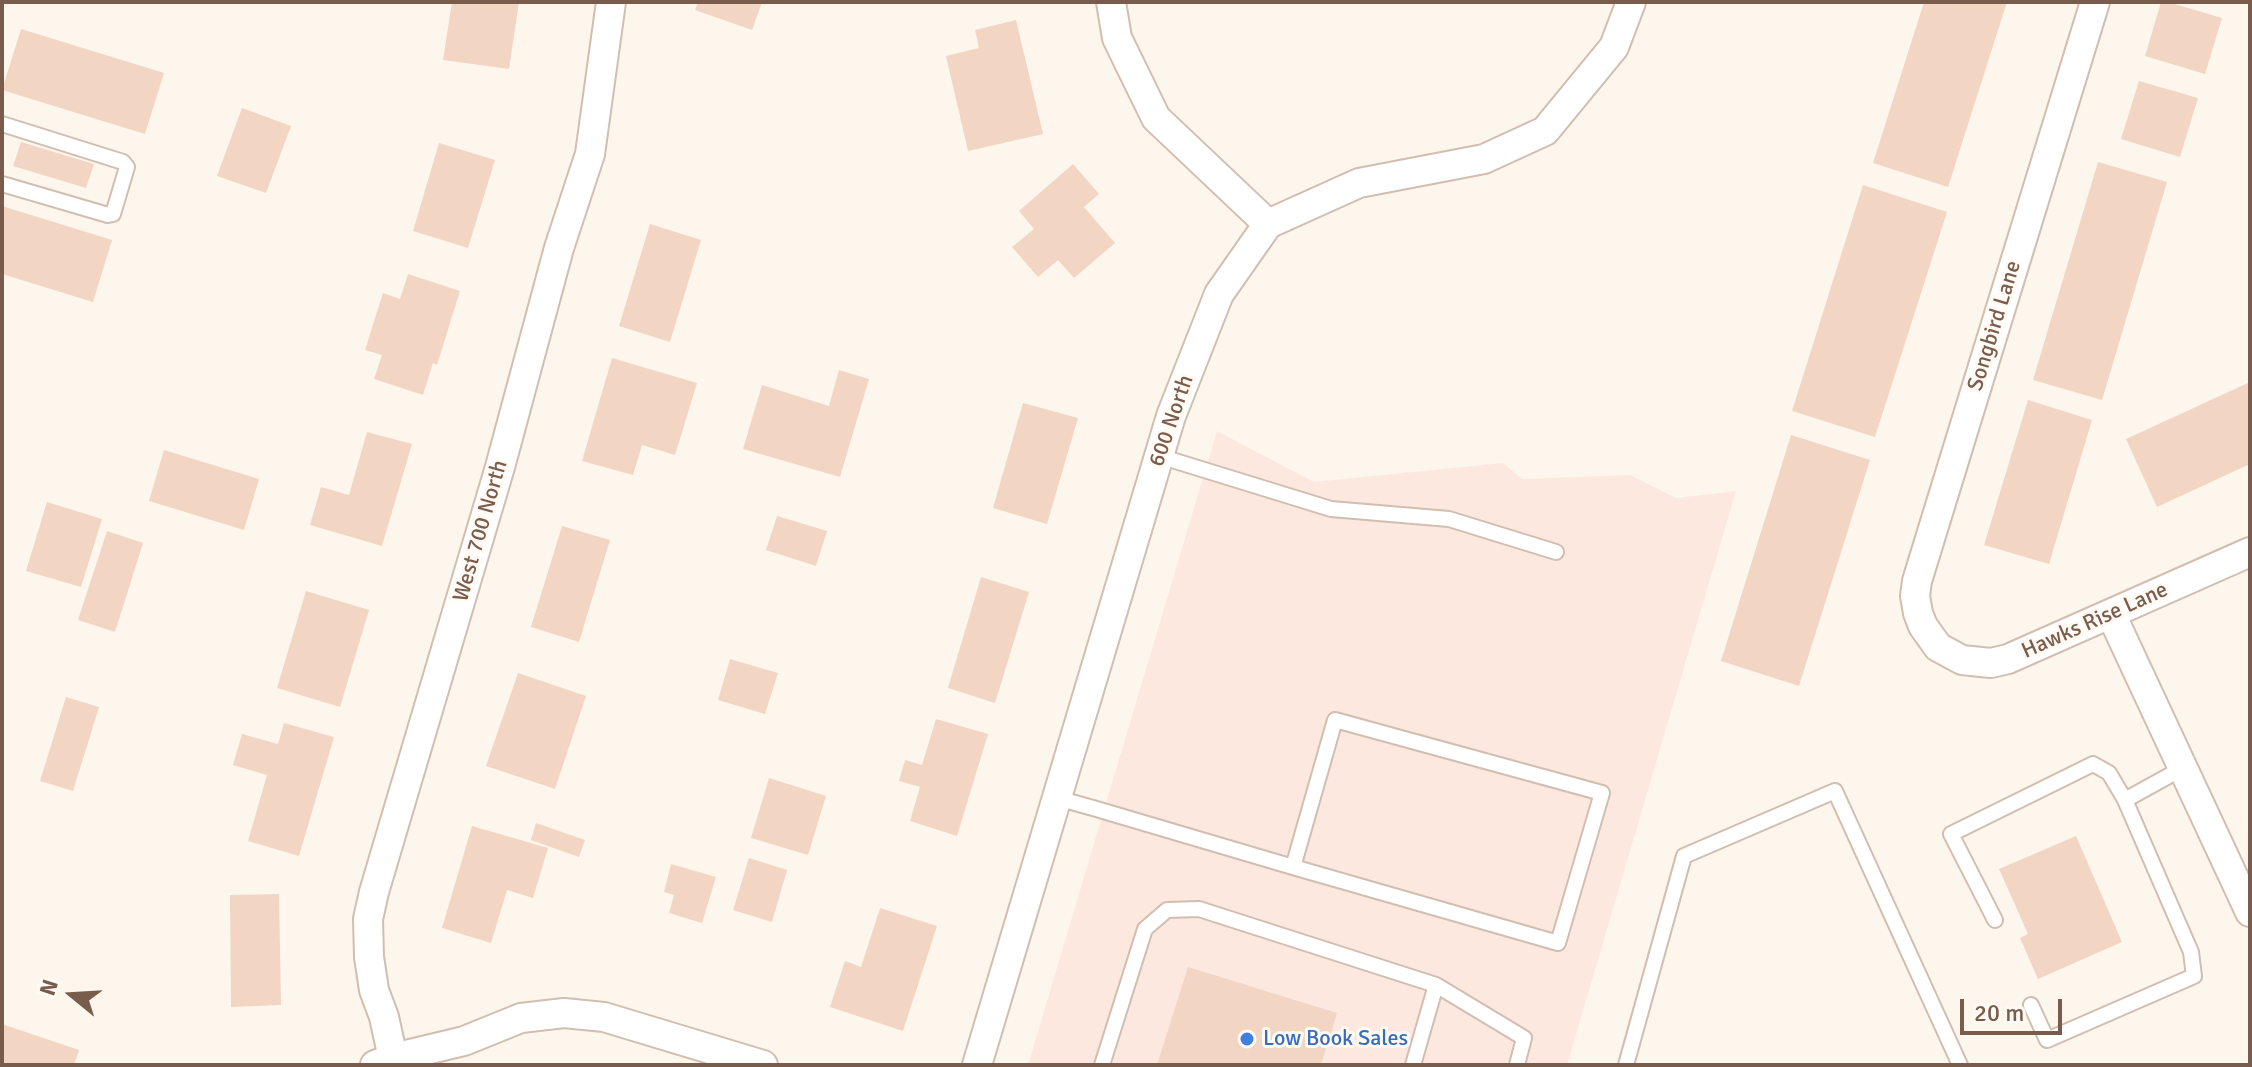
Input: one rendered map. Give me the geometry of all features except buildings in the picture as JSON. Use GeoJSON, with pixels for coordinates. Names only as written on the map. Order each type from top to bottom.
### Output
{"type":"FeatureCollection","features":[{"type":"Feature","properties":{"kind":"street","name":"West 700 North"},"geometry":{"type":"LineString","coordinates":[[384,1062],[384,1017],[374,990],[368,919],[500,467],[559,248],[590,154],[611,2]]}},
{"type":"Feature","properties":{"kind":"street"},"geometry":{"type":"LineString","coordinates":[[1111,2],[1117,38],[1156,118],[1268,224],[1359,183],[1484,159],[1545,131],[1614,47],[1631,2]]}},
{"type":"Feature","properties":{"kind":"street","name":"Songbird Lane"},"geometry":{"type":"LineString","coordinates":[[1938,647],[1918,613],[1915,596],[1917,581],[2095,2]]}},
{"type":"Feature","properties":{"kind":"street","name":"600 North"},"geometry":{"type":"LineString","coordinates":[[977,1065],[1171,416],[1219,294],[1268,224]]}},
{"type":"Feature","properties":{"kind":"street","name":"Hawks Rise Lane"},"geometry":{"type":"LineString","coordinates":[[1938,647],[1962,660],[1991,663],[2008,659],[2250,552]]}},
{"type":"Feature","properties":{"kind":"street"},"geometry":{"type":"LineString","coordinates":[[2111,614],[2250,912]]}},
{"type":"Feature","properties":{"kind":"street"},"geometry":{"type":"LineString","coordinates":[[384,1062],[464,1041],[521,1018],[564,1013],[604,1017],[763,1065]]}},
{"type":"Feature","properties":{"kind":"lane"},"geometry":{"type":"LineString","coordinates":[[2,124],[123,162],[127,167],[113,214],[108,215],[2,184]]}},
{"type":"Feature","properties":{"kind":"lane"},"geometry":{"type":"LineString","coordinates":[[1159,456],[1331,509],[1449,519],[1556,552]]}},
{"type":"Feature","properties":{"kind":"lane"},"geometry":{"type":"LineString","coordinates":[[1057,798],[1293,867],[1558,943],[1602,793],[1335,720],[1293,867]]}},
{"type":"Feature","properties":{"kind":"lane"},"geometry":{"type":"LineString","coordinates":[[1995,920],[1951,834],[2093,764],[2109,773],[2125,800],[2191,952],[2194,976],[2047,1040],[2031,1005]]}},
{"type":"Feature","properties":{"kind":"lane"},"geometry":{"type":"LineString","coordinates":[[2125,800],[2183,768]]}},
{"type":"Feature","properties":{"kind":"lane"},"geometry":{"type":"LineString","coordinates":[[1626,1065],[1684,856],[1835,791],[1960,1065]]}},
{"type":"Feature","properties":{"kind":"lane"},"geometry":{"type":"LineString","coordinates":[[1102,1065],[1145,929],[1167,910],[1199,909],[1436,985],[1524,1038],[1517,1065]]}},
{"type":"Feature","properties":{"kind":"lane"},"geometry":{"type":"LineString","coordinates":[[1413,1065],[1436,985]]}},
{"type":"Feature","properties":{"kind":"shaded area"},"geometry":{"type":"Polygon","coordinates":[[[1217,431],[1314,482],[1503,463],[1522,479],[1630,475],[1676,498],[1736,491],[1567,1065],[1028,1065],[1217,431]]]}},
{"type":"Feature","properties":{"kind":"place","name":"Low Book Sales"},"geometry":{"type":"Point","coordinates":[1247,1039]}}]}
